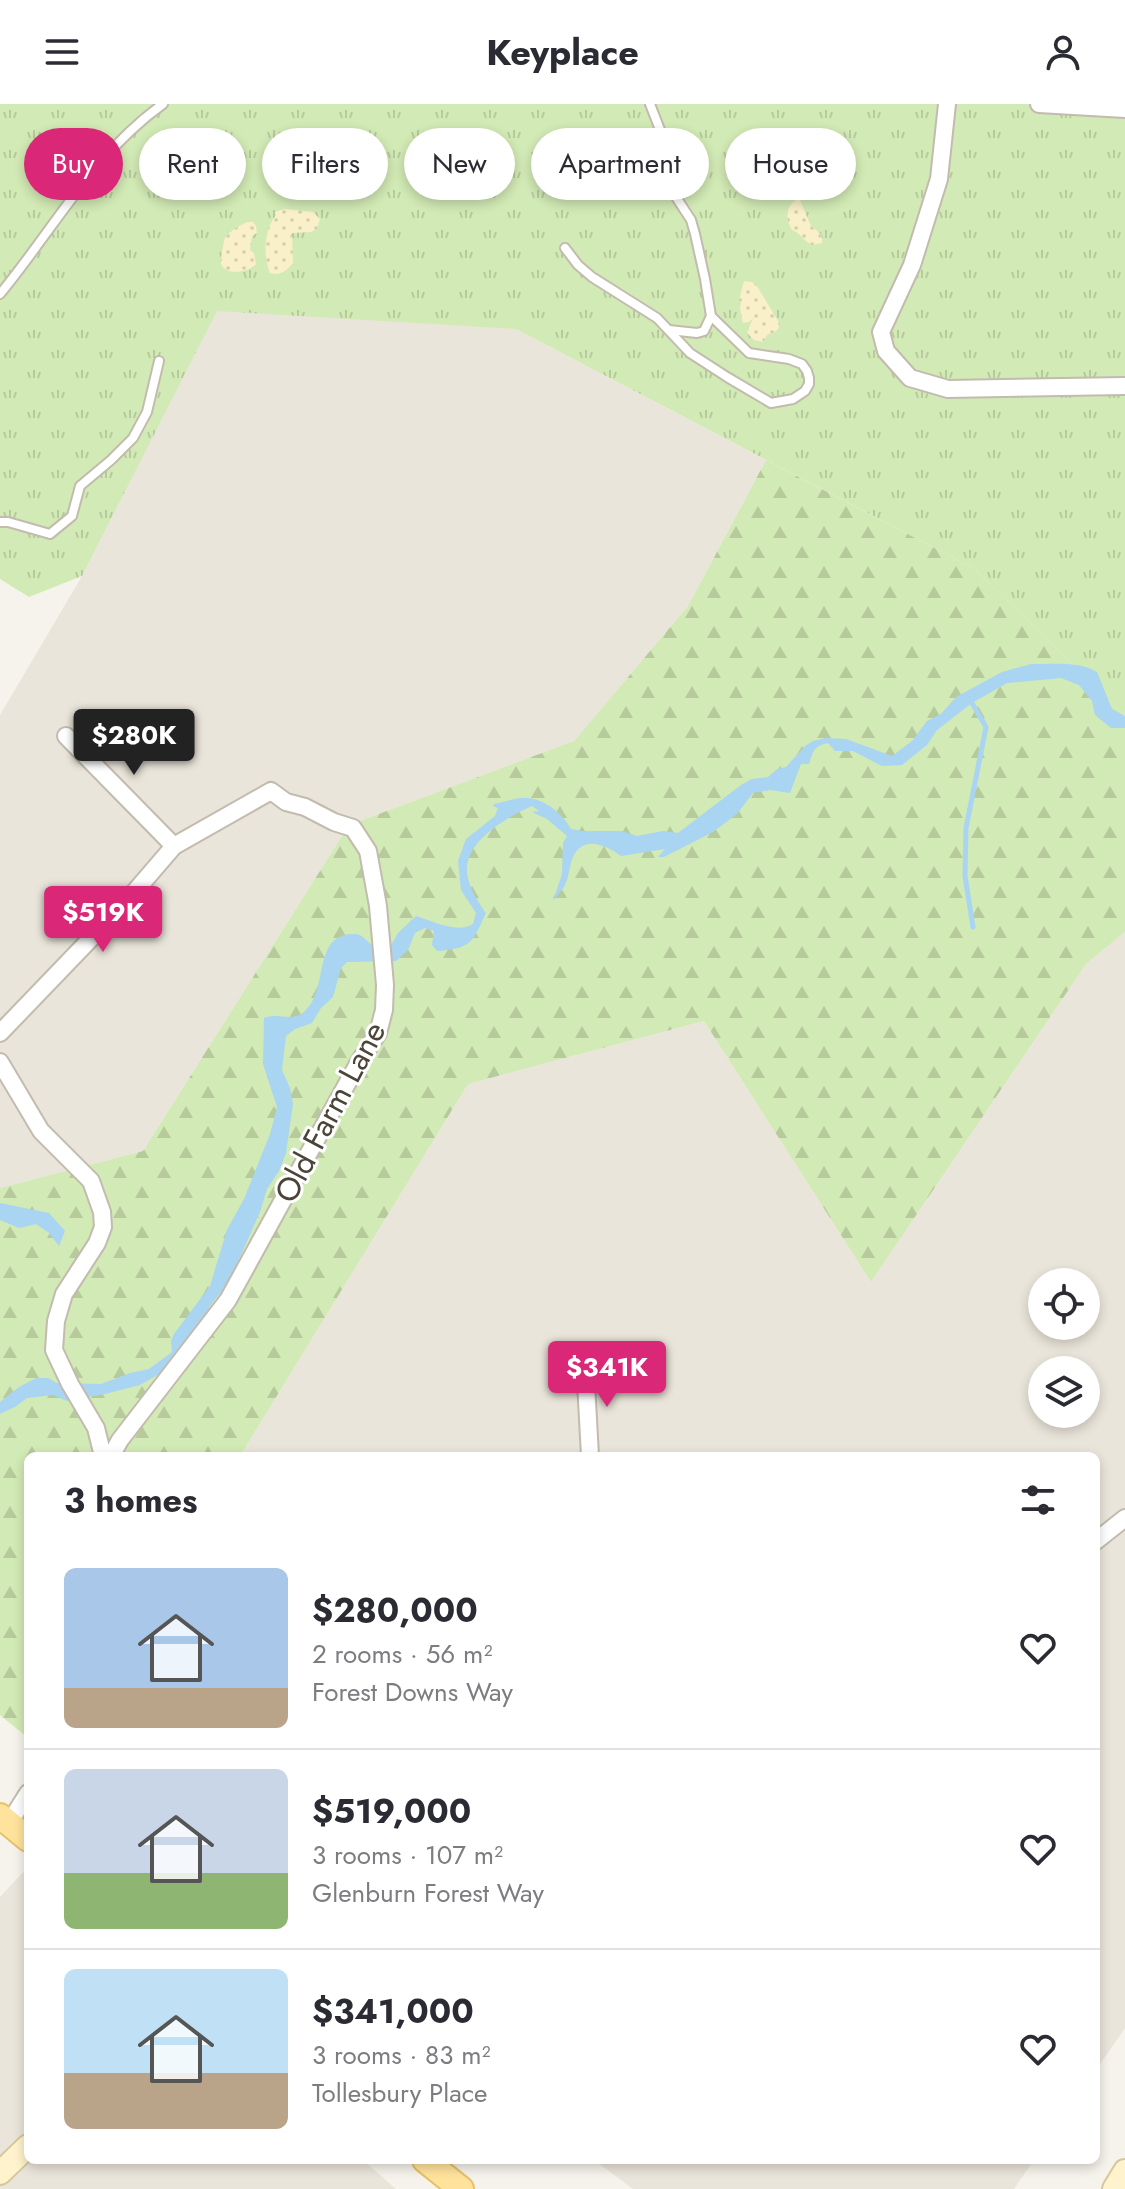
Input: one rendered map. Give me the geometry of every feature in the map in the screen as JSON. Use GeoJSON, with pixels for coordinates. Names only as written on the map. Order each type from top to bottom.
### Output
{"type":"FeatureCollection","features":[{"type":"Feature","properties":{"kind":"main road"},"geometry":{"type":"LineString","coordinates":[[4,1820],[24,1836]]}},
{"type":"Feature","properties":{"kind":"main road"},"geometry":{"type":"LineString","coordinates":[[430,2164],[461,2189]]}},
{"type":"Feature","properties":{"kind":"street"},"geometry":{"type":"LineString","coordinates":[[947,104],[939,179],[912,265],[881,332],[886,351],[910,378],[948,389],[1125,386]]}},
{"type":"Feature","properties":{"kind":"street"},"geometry":{"type":"LineString","coordinates":[[1039,104],[1125,109]]}},
{"type":"Feature","properties":{"kind":"street"},"geometry":{"type":"LineString","coordinates":[[0,1033],[125,903],[174,846],[66,736]]}},
{"type":"Feature","properties":{"kind":"street","name":"Old Farm Lane"},"geometry":{"type":"LineString","coordinates":[[113,1452],[228,1300],[378,1033],[384,1010],[385,985],[371,863],[368,851],[353,828],[286,802],[271,791],[174,846]]}},
{"type":"Feature","properties":{"kind":"street"},"geometry":{"type":"LineString","coordinates":[[0,1062],[41,1131],[91,1181],[102,1212],[103,1227],[97,1243],[64,1294],[56,1321],[54,1350],[96,1428],[102,1452]]}},
{"type":"Feature","properties":{"kind":"street"},"geometry":{"type":"LineString","coordinates":[[585,1364],[590,1452]]}},
{"type":"Feature","properties":{"kind":"street"},"geometry":{"type":"LineString","coordinates":[[1100,1538],[1125,1518]]}},
{"type":"Feature","properties":{"kind":"street"},"geometry":{"type":"LineString","coordinates":[[4,1820],[24,1798]]}},
{"type":"Feature","properties":{"kind":"street"},"geometry":{"type":"LineString","coordinates":[[0,2173],[24,2150]]}},
{"type":"Feature","properties":{"kind":"street"},"geometry":{"type":"LineString","coordinates":[[1114,2189],[1125,2171]]}},
{"type":"Feature","properties":{"kind":"lane"},"geometry":{"type":"LineString","coordinates":[[0,294],[97,166],[128,132],[163,104]]}},
{"type":"Feature","properties":{"kind":"lane"},"geometry":{"type":"LineString","coordinates":[[650,104],[671,158],[670,178],[676,197],[691,220],[711,316],[704,331],[669,330]]}},
{"type":"Feature","properties":{"kind":"lane"},"geometry":{"type":"LineString","coordinates":[[565,248],[592,277],[657,318],[690,353],[727,377],[771,403],[793,399],[805,391],[809,378],[802,364],[749,353],[711,316]]}},
{"type":"Feature","properties":{"kind":"lane"},"geometry":{"type":"LineString","coordinates":[[0,522],[50,534],[72,516],[80,486],[133,438],[147,412],[159,361]]}},
{"type":"Feature","properties":{"kind":"shaded area"},"geometry":{"type":"Polygon","coordinates":[[[217,310],[516,329],[766,460],[688,606],[574,741],[349,825],[143,1151],[0,1188],[0,715],[82,576],[217,310]]]}},
{"type":"Feature","properties":{"kind":"shaded area"},"geometry":{"type":"Polygon","coordinates":[[[1125,932],[1125,2028],[1100,2064],[1100,1452],[242,1452],[468,1084],[704,1021],[871,1282],[1086,964],[1125,932]]]}},
{"type":"Feature","properties":{"kind":"shaded area"},"geometry":{"type":"Polygon","coordinates":[[[24,1871],[24,2164],[368,2164],[396,2189],[0,2189],[0,1897],[24,1871]]]}},
{"type":"Feature","properties":{"kind":"shaded area"},"geometry":{"type":"Polygon","coordinates":[[[599,2164],[1031,2164],[1014,2189],[633,2189],[599,2164]]]}},
{"type":"Feature","properties":{"kind":"green space"},"geometry":{"type":"Polygon","coordinates":[[[0,104],[1125,104],[1125,716],[975,569],[516,329],[217,311],[82,576],[29,597],[0,579],[0,104]]]}},
{"type":"Feature","properties":{"kind":"green space"},"geometry":{"type":"Polygon","coordinates":[[[766,460],[975,569],[1125,716],[1125,932],[1086,964],[871,1282],[704,1021],[468,1084],[242,1452],[24,1452],[24,1735],[0,1715],[0,1188],[143,1151],[349,825],[574,741],[688,606],[766,460]]]}},
{"type":"Feature","properties":{"kind":"sand"},"geometry":{"type":"Polygon","coordinates":[[[800,200],[811,226],[822,235],[822,243],[812,245],[792,230],[788,214],[790,206],[800,200]]]}},
{"type":"Feature","properties":{"kind":"sand"},"geometry":{"type":"Polygon","coordinates":[[[285,209],[313,212],[320,219],[317,229],[311,232],[292,233],[293,263],[283,272],[270,273],[267,235],[275,212],[285,209]]]}},
{"type":"Feature","properties":{"kind":"sand"},"geometry":{"type":"Polygon","coordinates":[[[247,222],[253,222],[256,226],[257,233],[252,236],[250,250],[254,253],[256,264],[243,271],[228,271],[221,263],[225,238],[247,222]]]}},
{"type":"Feature","properties":{"kind":"sand"},"geometry":{"type":"Polygon","coordinates":[[[744,281],[757,286],[780,324],[763,342],[754,340],[747,333],[753,318],[743,323],[739,300],[744,281]]]}},
{"type":"Feature","properties":{"kind":"water"},"geometry":{"type":"Polygon","coordinates":[[[1031,664],[1074,665],[1097,672],[1112,709],[1125,716],[1125,728],[1111,728],[1095,715],[1092,701],[1079,685],[1061,678],[1007,683],[972,703],[937,730],[927,745],[902,765],[882,766],[853,751],[835,751],[828,743],[820,746],[813,752],[809,764],[801,764],[790,793],[770,790],[753,793],[737,814],[713,832],[664,857],[658,857],[665,849],[621,856],[598,844],[586,845],[575,853],[565,885],[553,901],[562,874],[563,843],[567,836],[547,819],[532,812],[539,811],[532,806],[491,830],[474,847],[467,868],[470,886],[486,913],[474,937],[464,946],[437,951],[432,945],[434,931],[425,928],[415,933],[408,950],[396,961],[347,962],[341,968],[333,997],[321,1008],[312,1023],[286,1036],[282,1070],[293,1104],[286,1153],[267,1189],[228,1284],[212,1303],[188,1345],[166,1370],[140,1385],[67,1401],[53,1395],[27,1398],[0,1414],[0,1402],[36,1378],[48,1378],[57,1383],[101,1384],[149,1369],[172,1352],[174,1334],[210,1286],[227,1230],[244,1199],[270,1134],[277,1107],[263,1064],[264,1018],[290,1017],[305,1011],[313,1001],[327,951],[342,936],[356,934],[373,945],[390,947],[398,933],[416,916],[452,927],[473,924],[476,913],[461,890],[458,861],[466,839],[495,816],[498,808],[494,804],[520,798],[535,799],[553,809],[571,829],[582,831],[622,831],[637,836],[663,831],[678,833],[741,785],[752,779],[768,777],[777,769],[786,767],[813,741],[846,739],[892,756],[912,741],[927,721],[941,714],[956,697],[1002,672],[1031,664]]]}},
{"type":"Feature","properties":{"kind":"water"},"geometry":{"type":"Polygon","coordinates":[[[0,1203],[49,1213],[65,1231],[59,1246],[49,1233],[36,1224],[19,1228],[0,1220],[0,1203]]]}},
{"type":"Feature","properties":{"kind":"waterway"},"geometry":{"type":"LineString","coordinates":[[972,703],[986,727],[966,828],[965,876],[973,927]]}}]}
